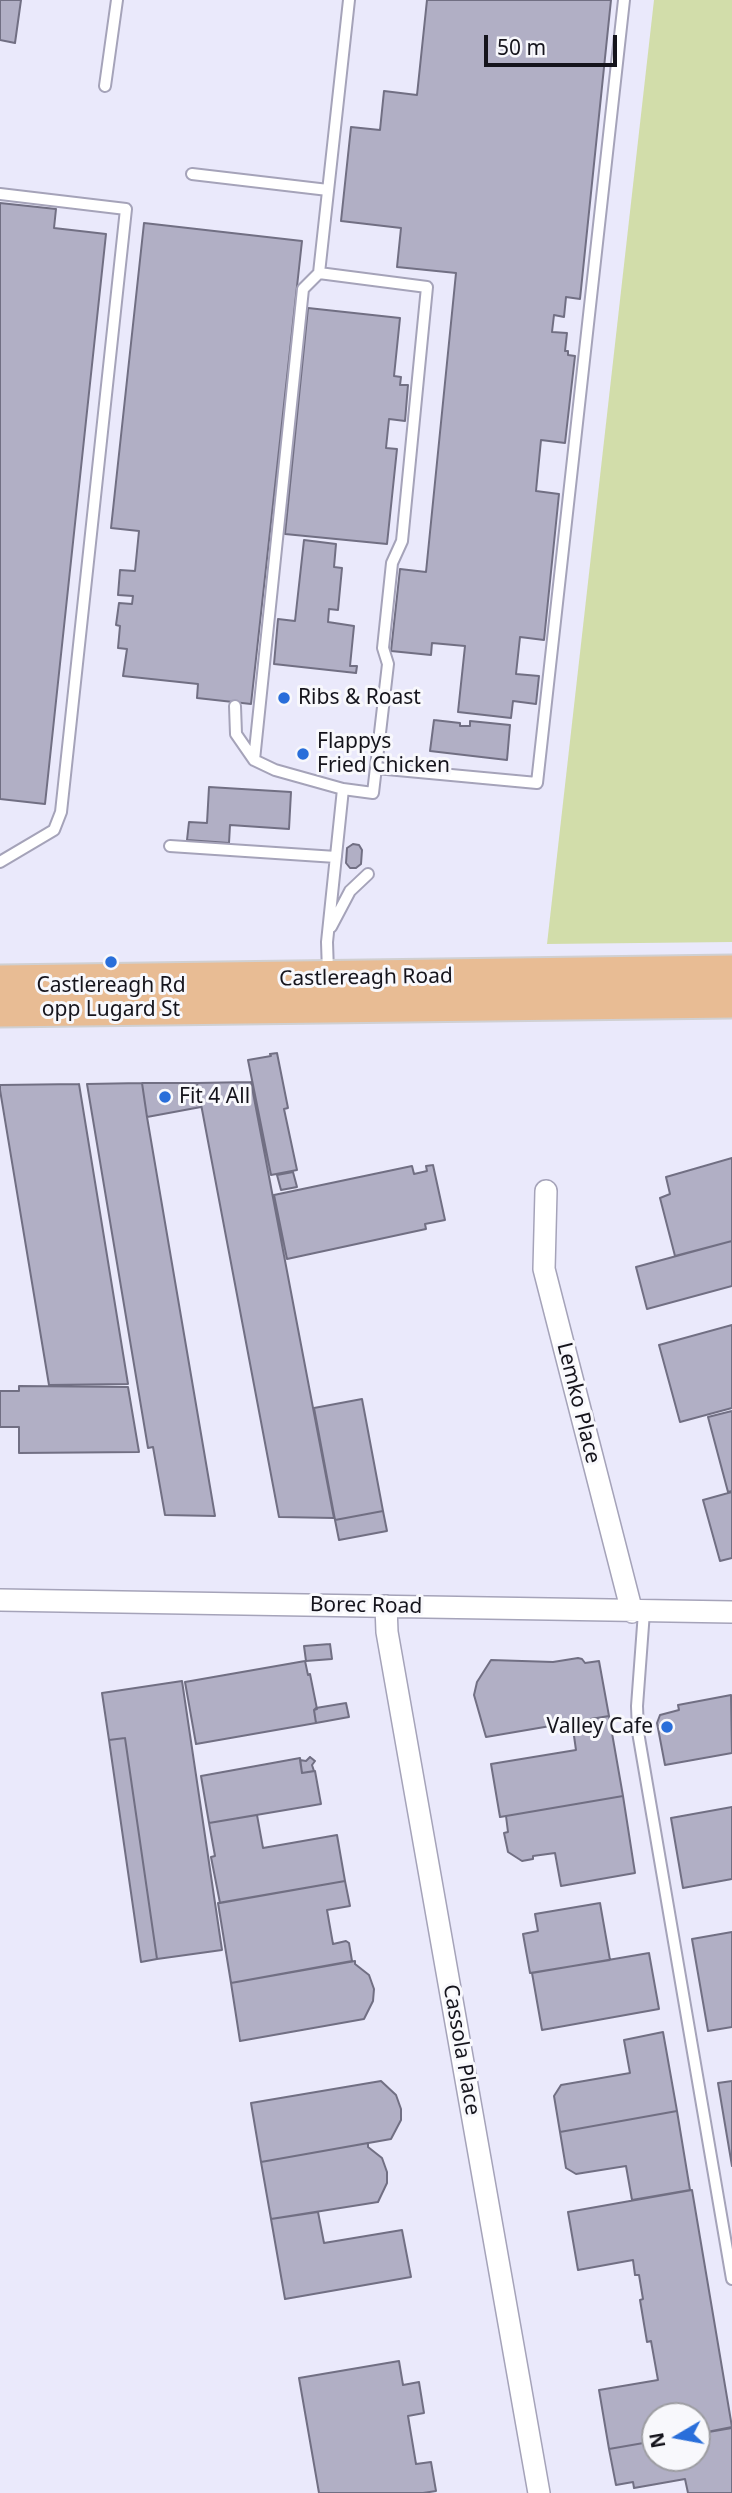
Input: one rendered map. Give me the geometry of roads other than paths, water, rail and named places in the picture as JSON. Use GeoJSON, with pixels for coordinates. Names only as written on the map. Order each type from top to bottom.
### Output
{"type":"FeatureCollection","features":[{"type":"Feature","properties":{"kind":"main road","name":"Castlereagh Road"},"geometry":{"type":"LineString","coordinates":[[0,982],[732,972]]}},
{"type":"Feature","properties":{"kind":"main road","name":"Castlereagh Road"},"geometry":{"type":"LineString","coordinates":[[0,1010],[732,1001]]}},
{"type":"Feature","properties":{"kind":"street","name":"Lemko Place"},"geometry":{"type":"LineString","coordinates":[[546,1191],[544,1269],[638,1612]]}},
{"type":"Feature","properties":{"kind":"street","name":"Borec Road"},"geometry":{"type":"LineString","coordinates":[[0,1600],[732,1612]]}},
{"type":"Feature","properties":{"kind":"street","name":"Cassola Place"},"geometry":{"type":"LineString","coordinates":[[386,1606],[387,1632],[539,2493]]}},
{"type":"Feature","properties":{"kind":"lane"},"geometry":{"type":"LineString","coordinates":[[105,86],[117,0]]}},
{"type":"Feature","properties":{"kind":"lane"},"geometry":{"type":"LineString","coordinates":[[254,760],[303,289],[319,273],[349,0]]}},
{"type":"Feature","properties":{"kind":"lane"},"geometry":{"type":"LineString","coordinates":[[376,768],[537,783],[624,0]]}},
{"type":"Feature","properties":{"kind":"lane"},"geometry":{"type":"LineString","coordinates":[[192,174],[328,190]]}},
{"type":"Feature","properties":{"kind":"lane"},"geometry":{"type":"LineString","coordinates":[[0,194],[126,209],[61,812],[54,830],[0,862]]}},
{"type":"Feature","properties":{"kind":"lane"},"geometry":{"type":"LineString","coordinates":[[235,706],[236,734],[254,760],[275,770],[343,789],[373,793],[388,664],[383,648],[392,563],[402,541],[426,287],[319,273]]}},
{"type":"Feature","properties":{"kind":"lane"},"geometry":{"type":"LineString","coordinates":[[328,978],[328,932],[343,789]]}},
{"type":"Feature","properties":{"kind":"lane"},"geometry":{"type":"LineString","coordinates":[[170,846],[336,858]]}},
{"type":"Feature","properties":{"kind":"lane"},"geometry":{"type":"LineString","coordinates":[[328,932],[350,891],[368,874]]}},
{"type":"Feature","properties":{"kind":"lane"},"geometry":{"type":"LineString","coordinates":[[638,1612],[637,1720],[732,2280]]}},
{"type":"Feature","properties":{"kind":"place","name":"Ribs & Roast"},"geometry":{"type":"Point","coordinates":[284,698]}},
{"type":"Feature","properties":{"kind":"place","name":"Flappys Fried Chicken"},"geometry":{"type":"Point","coordinates":[303,754]}},
{"type":"Feature","properties":{"kind":"place","name":"Castlereagh Rd opp Lugard St"},"geometry":{"type":"Point","coordinates":[111,962]}},
{"type":"Feature","properties":{"kind":"place","name":"Fit 4 All"},"geometry":{"type":"Point","coordinates":[165,1097]}},
{"type":"Feature","properties":{"kind":"place","name":"Valley Cafe"},"geometry":{"type":"Point","coordinates":[667,1727]}}]}
